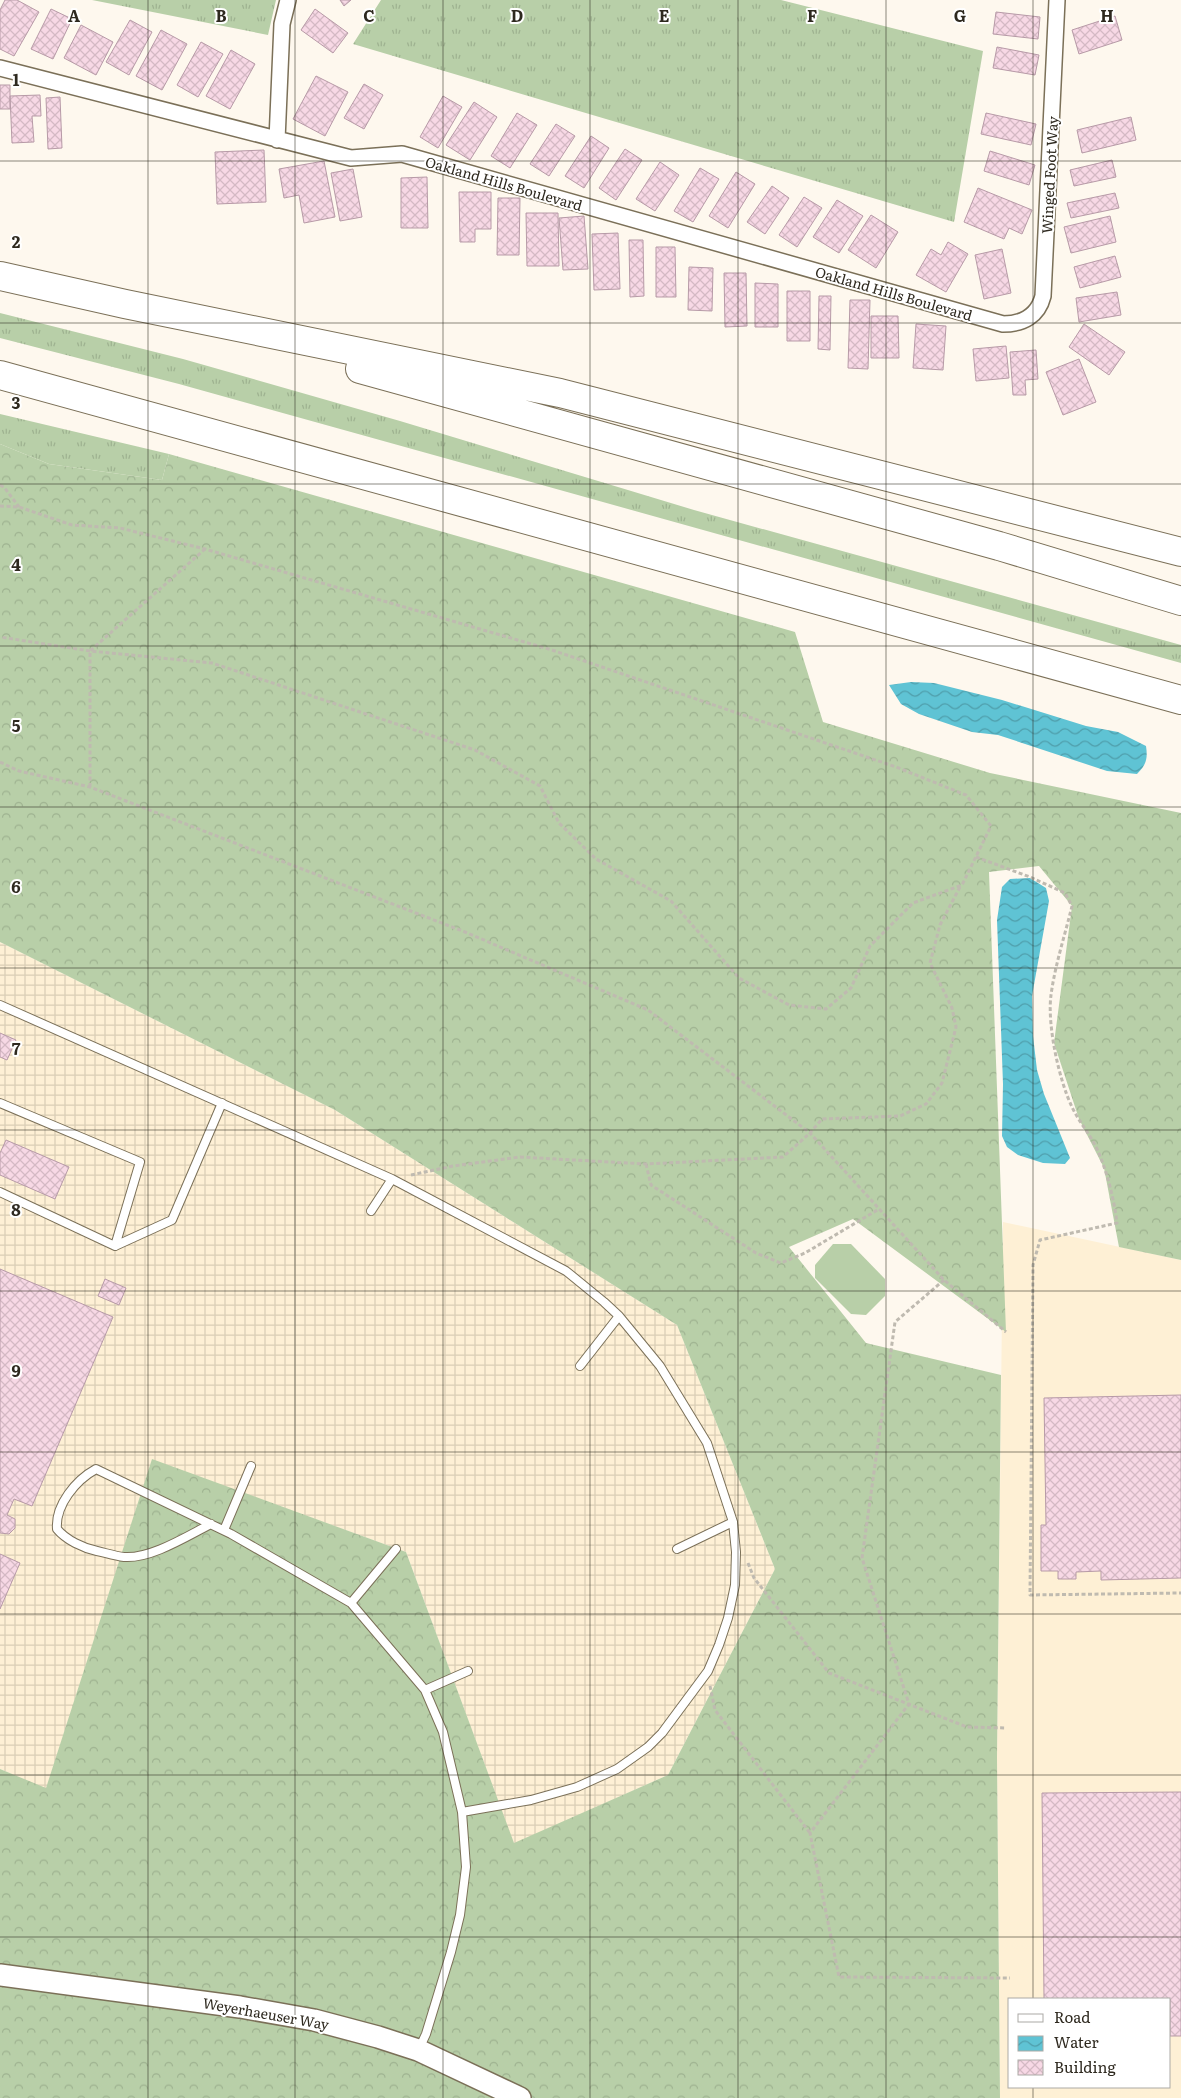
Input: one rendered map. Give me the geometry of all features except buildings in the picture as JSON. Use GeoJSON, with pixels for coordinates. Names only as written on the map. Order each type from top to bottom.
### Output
{"type":"FeatureCollection","features":[{"type":"Feature","properties":{"kind":"highway"},"geometry":{"type":"LineString","coordinates":[[0,276],[125,304],[560,393],[1181,552]]}},
{"type":"Feature","properties":{"kind":"highway"},"geometry":{"type":"LineString","coordinates":[[125,304],[999,546],[1181,601]]}},
{"type":"Feature","properties":{"kind":"highway"},"geometry":{"type":"LineString","coordinates":[[0,375],[1181,700]]}},
{"type":"Feature","properties":{"kind":"highway"},"geometry":{"type":"LineString","coordinates":[[984,647],[1181,720]]}},
{"type":"Feature","properties":{"kind":"street"},"geometry":{"type":"LineString","coordinates":[[277,140],[282,24],[288,0]]}},
{"type":"Feature","properties":{"kind":"street","name":"Winged Foot Way"},"geometry":{"type":"LineString","coordinates":[[1003,324],[1017,324],[1028,319],[1036,311],[1043,296],[1057,0]]}},
{"type":"Feature","properties":{"kind":"street","name":"Oakland Hills Boulevard"},"geometry":{"type":"LineString","coordinates":[[0,68],[351,158],[402,154],[1003,324]]}},
{"type":"Feature","properties":{"kind":"street","name":"Weyerhaeuser Way"},"geometry":{"type":"LineString","coordinates":[[0,1975],[250,2008],[314,2020],[418,2050],[520,2098]]}},
{"type":"Feature","properties":{"kind":"lane"},"geometry":{"type":"LineString","coordinates":[[0,1005],[392,1178],[566,1272],[604,1302],[660,1366],[707,1444],[733,1522],[736,1552],[734,1585],[719,1645],[708,1671],[662,1733],[648,1747],[617,1769],[577,1786],[531,1800],[462,1812]]}},
{"type":"Feature","properties":{"kind":"lane"},"geometry":{"type":"LineString","coordinates":[[0,1103],[140,1162],[115,1246]]}},
{"type":"Feature","properties":{"kind":"lane"},"geometry":{"type":"LineString","coordinates":[[0,1192],[115,1246],[172,1220],[222,1103]]}},
{"type":"Feature","properties":{"kind":"lane"},"geometry":{"type":"LineString","coordinates":[[371,1211],[392,1178]]}},
{"type":"Feature","properties":{"kind":"lane"},"geometry":{"type":"LineString","coordinates":[[580,1366],[618,1316]]}},
{"type":"Feature","properties":{"kind":"lane"},"geometry":{"type":"LineString","coordinates":[[224,1530],[251,1466]]}},
{"type":"Feature","properties":{"kind":"lane"},"geometry":{"type":"LineString","coordinates":[[211,1524],[152,1552],[141,1556],[124,1557],[88,1549],[62,1535],[56,1529],[56,1523],[64,1503],[77,1482],[96,1469],[224,1530],[352,1603],[425,1690],[443,1732],[462,1812],[466,1867],[460,1915],[451,1952],[426,2034],[418,2050]]}},
{"type":"Feature","properties":{"kind":"lane"},"geometry":{"type":"LineString","coordinates":[[677,1549],[733,1522]]}},
{"type":"Feature","properties":{"kind":"lane"},"geometry":{"type":"LineString","coordinates":[[352,1603],[396,1549]]}},
{"type":"Feature","properties":{"kind":"lane"},"geometry":{"type":"LineString","coordinates":[[425,1690],[468,1671]]}},
{"type":"Feature","properties":{"kind":"path"},"geometry":{"type":"LineString","coordinates":[[0,485],[4,487],[19,507]]}},
{"type":"Feature","properties":{"kind":"path"},"geometry":{"type":"LineString","coordinates":[[0,506],[19,507],[72,525],[120,528],[205,549],[552,650],[896,767],[957,791],[966,795],[991,826],[940,925],[930,963],[952,1008],[956,1027],[942,1083],[926,1104],[900,1116],[822,1119],[810,1133],[783,1157],[646,1164],[520,1157],[453,1166],[392,1178]]}},
{"type":"Feature","properties":{"kind":"path"},"geometry":{"type":"LineString","coordinates":[[90,787],[90,651],[205,549]]}},
{"type":"Feature","properties":{"kind":"path"},"geometry":{"type":"LineString","coordinates":[[0,636],[90,651],[212,664],[476,750],[540,786],[559,823],[596,859],[670,901],[739,978],[789,1005],[826,1009],[851,988],[870,946],[913,903],[962,885]]}},
{"type":"Feature","properties":{"kind":"path"},"geometry":{"type":"LineString","coordinates":[[0,762],[19,771],[90,787],[465,932],[648,1010],[810,1133],[944,1280],[1006,1332]]}},
{"type":"Feature","properties":{"kind":"path"},"geometry":{"type":"LineString","coordinates":[[976,857],[1030,877],[1065,893],[1072,906],[1051,994],[1052,1029],[1060,1071],[1071,1105],[1099,1155],[1116,1211],[1117,1223],[1040,1240],[1033,1265],[1030,1595],[1181,1593]]}},
{"type":"Feature","properties":{"kind":"path"},"geometry":{"type":"LineString","coordinates":[[646,1164],[651,1185],[756,1254],[781,1263],[805,1253],[879,1209]]}},
{"type":"Feature","properties":{"kind":"path"},"geometry":{"type":"LineString","coordinates":[[909,1704],[862,1558],[895,1322],[944,1280]]}},
{"type":"Feature","properties":{"kind":"path"},"geometry":{"type":"LineString","coordinates":[[747,1559],[754,1578],[829,1673],[967,1727],[1006,1728]]}},
{"type":"Feature","properties":{"kind":"path"},"geometry":{"type":"LineString","coordinates":[[708,1671],[715,1710],[810,1833],[839,1977],[1010,1978]]}},
{"type":"Feature","properties":{"kind":"path"},"geometry":{"type":"LineString","coordinates":[[810,1833],[909,1704]]}},
{"type":"Feature","properties":{"kind":"shaded area"},"geometry":{"type":"Polygon","coordinates":[[[0,942],[335,1110],[677,1325],[775,1569],[668,1775],[514,1844],[406,1552],[152,1460],[46,1789],[0,1769],[0,942]]]}},
{"type":"Feature","properties":{"kind":"shaded area"},"geometry":{"type":"Polygon","coordinates":[[[1003,1222],[1181,1260],[1181,2098],[1000,2098],[997,1758],[1003,1222]]]}},
{"type":"Feature","properties":{"kind":"green space"},"geometry":{"type":"Polygon","coordinates":[[[92,0],[276,0],[268,35],[92,0]]]}},
{"type":"Feature","properties":{"kind":"green space"},"geometry":{"type":"Polygon","coordinates":[[[381,0],[781,0],[983,51],[954,222],[353,44],[381,0]]]}},
{"type":"Feature","properties":{"kind":"green space"},"geometry":{"type":"Polygon","coordinates":[[[0,313],[183,359],[400,421],[694,510],[1181,645],[1181,663],[179,384],[0,338],[0,313]]]}},
{"type":"Feature","properties":{"kind":"green space"},"geometry":{"type":"Polygon","coordinates":[[[0,414],[169,454],[162,480],[49,464],[0,444],[0,414]]]}},
{"type":"Feature","properties":{"kind":"green space"},"geometry":{"type":"Polygon","coordinates":[[[0,444],[49,464],[162,480],[169,454],[795,632],[823,722],[990,773],[1181,813],[1181,1260],[1119,1247],[1104,1168],[1079,1119],[1054,1043],[1072,906],[1039,866],[989,872],[1006,1332],[853,1219],[789,1247],[866,1343],[1001,1375],[997,1758],[1000,2098],[0,2098],[0,1769],[46,1788],[152,1459],[406,1552],[514,1843],[668,1775],[775,1569],[677,1325],[335,1110],[0,942],[0,444]]]}},
{"type":"Feature","properties":{"kind":"green space"},"geometry":{"type":"Polygon","coordinates":[[[833,1244],[851,1244],[885,1279],[885,1296],[866,1315],[851,1314],[815,1278],[815,1265],[833,1244]]]}},
{"type":"Feature","properties":{"kind":"water"},"geometry":{"type":"Polygon","coordinates":[[[911,682],[934,683],[1002,700],[1086,726],[1118,732],[1146,746],[1146,761],[1137,774],[1107,771],[998,735],[972,732],[919,714],[901,704],[889,685],[911,682]]]}},
{"type":"Feature","properties":{"kind":"water"},"geometry":{"type":"Polygon","coordinates":[[[1030,878],[1046,888],[1049,901],[1032,996],[1033,1036],[1037,1070],[1044,1094],[1070,1158],[1065,1164],[1043,1163],[1018,1155],[1007,1147],[1002,1136],[1003,1084],[997,920],[1002,887],[1010,879],[1030,878]]]}}]}
